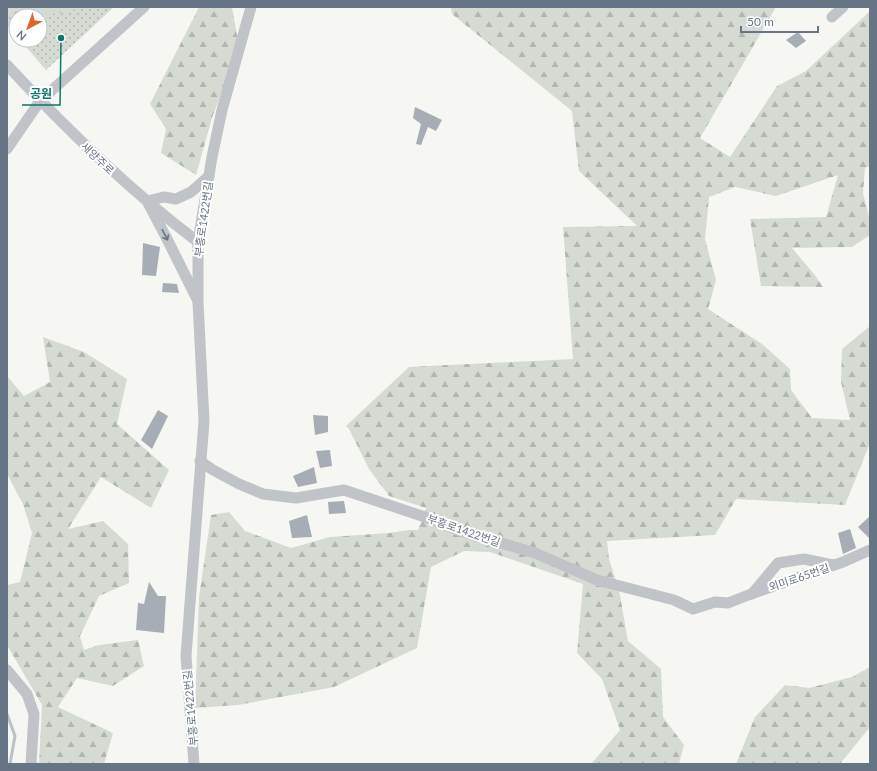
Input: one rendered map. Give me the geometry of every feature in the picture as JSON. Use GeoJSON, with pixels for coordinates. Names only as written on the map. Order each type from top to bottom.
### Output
{"type":"FeatureCollection","features":[{"type":"Feature","properties":{"kind":"street"},"geometry":{"type":"LineString","coordinates":[[7,149],[40,101],[144,7]]}},
{"type":"Feature","properties":{"kind":"street","name":"부흥로1422번길"},"geometry":{"type":"LineString","coordinates":[[194,764],[186,656],[204,421],[198,302],[198,242],[222,110],[251,7]]}},
{"type":"Feature","properties":{"kind":"street"},"geometry":{"type":"LineString","coordinates":[[832,16],[843,7]]}},
{"type":"Feature","properties":{"kind":"street","name":"새양주로"},"geometry":{"type":"LineString","coordinates":[[7,64],[40,101],[105,165],[167,218],[198,242]]}},
{"type":"Feature","properties":{"kind":"street"},"geometry":{"type":"LineString","coordinates":[[198,302],[147,201],[164,197],[176,199],[191,192],[209,176]]}},
{"type":"Feature","properties":{"kind":"street","name":"부흥로1422번길"},"geometry":{"type":"LineString","coordinates":[[200,461],[239,484],[263,494],[296,498],[344,490],[428,518],[460,531],[535,553],[597,580],[674,600],[693,609],[715,602],[728,603]]}},
{"type":"Feature","properties":{"kind":"street","name":"외미로65번길"},"geometry":{"type":"LineString","coordinates":[[728,603],[844,562],[870,550]]}},
{"type":"Feature","properties":{"kind":"street"},"geometry":{"type":"LineString","coordinates":[[751,594],[778,563],[804,559],[834,565]]}},
{"type":"Feature","properties":{"kind":"street"},"geometry":{"type":"LineString","coordinates":[[7,670],[27,694],[34,714],[31,764]]}},
{"type":"Feature","properties":{"kind":"green space"},"geometry":{"type":"Polygon","coordinates":[[[7,7],[114,7],[46,70],[27,48],[48,48],[48,8],[8,8],[8,26],[7,7]]]}},
{"type":"Feature","properties":{"kind":"green space"},"geometry":{"type":"Polygon","coordinates":[[[7,7],[82,7],[74,10],[48,14],[48,8],[8,8],[8,12],[7,7]]]}},
{"type":"Feature","properties":{"kind":"green space"},"geometry":{"type":"Polygon","coordinates":[[[199,7],[232,7],[239,47],[212,118],[196,175],[161,153],[166,129],[150,104],[199,7]]]}},
{"type":"Feature","properties":{"kind":"green space"},"geometry":{"type":"Polygon","coordinates":[[[451,7],[776,7],[700,138],[730,157],[777,86],[806,71],[870,11],[870,166],[865,168],[863,193],[870,221],[870,235],[852,247],[792,248],[823,287],[761,286],[750,219],[826,217],[838,175],[776,196],[735,187],[709,197],[705,239],[716,280],[708,309],[762,344],[790,369],[791,390],[812,418],[850,420],[841,382],[842,349],[870,326],[870,443],[845,505],[736,499],[715,535],[607,541],[609,559],[619,590],[628,641],[661,669],[663,717],[684,745],[679,764],[591,764],[620,730],[602,679],[577,653],[583,584],[490,552],[464,551],[431,567],[417,648],[334,687],[238,705],[195,708],[199,597],[211,515],[229,512],[245,531],[291,548],[330,537],[418,530],[426,508],[389,496],[369,469],[349,429],[346,426],[409,367],[573,359],[563,227],[637,226],[579,171],[572,111],[452,14],[451,7]]]}},
{"type":"Feature","properties":{"kind":"green space"},"geometry":{"type":"Polygon","coordinates":[[[43,337],[84,352],[127,379],[117,424],[169,470],[151,508],[101,477],[68,529],[103,521],[128,544],[129,583],[99,596],[80,636],[84,650],[99,645],[138,640],[144,666],[113,686],[77,678],[58,707],[113,733],[104,764],[39,764],[42,705],[7,645],[7,585],[20,582],[32,533],[23,504],[7,474],[7,376],[24,396],[50,382],[43,337]]]}},
{"type":"Feature","properties":{"kind":"green space"},"geometry":{"type":"Polygon","coordinates":[[[870,667],[870,727],[840,764],[736,764],[755,717],[785,685],[809,688],[852,677],[870,667]]]}},
{"type":"Feature","properties":{"kind":"building"},"geometry":{"type":"Polygon","coordinates":[[[798,32],[806,41],[796,48],[786,40],[798,32]]]}},
{"type":"Feature","properties":{"kind":"building"},"geometry":{"type":"Polygon","coordinates":[[[415,107],[442,120],[436,131],[428,127],[421,145],[416,144],[421,124],[413,118],[415,107]]]}},
{"type":"Feature","properties":{"kind":"building"},"geometry":{"type":"Polygon","coordinates":[[[143,243],[160,247],[156,276],[142,275],[143,243]]]}},
{"type":"Feature","properties":{"kind":"building"},"geometry":{"type":"Polygon","coordinates":[[[163,283],[177,284],[179,293],[162,292],[163,283]]]}},
{"type":"Feature","properties":{"kind":"building"},"geometry":{"type":"Polygon","coordinates":[[[158,410],[168,416],[152,449],[141,440],[158,410]]]}},
{"type":"Feature","properties":{"kind":"building"},"geometry":{"type":"Polygon","coordinates":[[[313,415],[328,416],[328,432],[315,435],[313,415]]]}},
{"type":"Feature","properties":{"kind":"building"},"geometry":{"type":"Polygon","coordinates":[[[330,450],[332,466],[320,468],[316,451],[330,450]]]}},
{"type":"Feature","properties":{"kind":"building"},"geometry":{"type":"Polygon","coordinates":[[[314,467],[317,483],[298,487],[293,476],[314,467]]]}},
{"type":"Feature","properties":{"kind":"building"},"geometry":{"type":"Polygon","coordinates":[[[344,501],[346,513],[329,514],[328,502],[344,501]]]}},
{"type":"Feature","properties":{"kind":"building"},"geometry":{"type":"Polygon","coordinates":[[[307,515],[312,537],[292,538],[289,521],[307,515]]]}},
{"type":"Feature","properties":{"kind":"building"},"geometry":{"type":"Polygon","coordinates":[[[870,516],[870,539],[858,527],[870,516]]]}},
{"type":"Feature","properties":{"kind":"building"},"geometry":{"type":"Polygon","coordinates":[[[850,529],[856,548],[843,554],[838,533],[850,529]]]}},
{"type":"Feature","properties":{"kind":"building"},"geometry":{"type":"Polygon","coordinates":[[[149,582],[158,596],[166,596],[164,633],[136,630],[138,603],[144,604],[149,582]]]}},
{"type":"Feature","properties":{"kind":"waterway"},"geometry":{"type":"LineString","coordinates":[[7,714],[15,736],[10,764]]}},
{"type":"Feature","properties":{"kind":"place","name":"공원"},"geometry":{"type":"Point","coordinates":[61,38]}}]}
